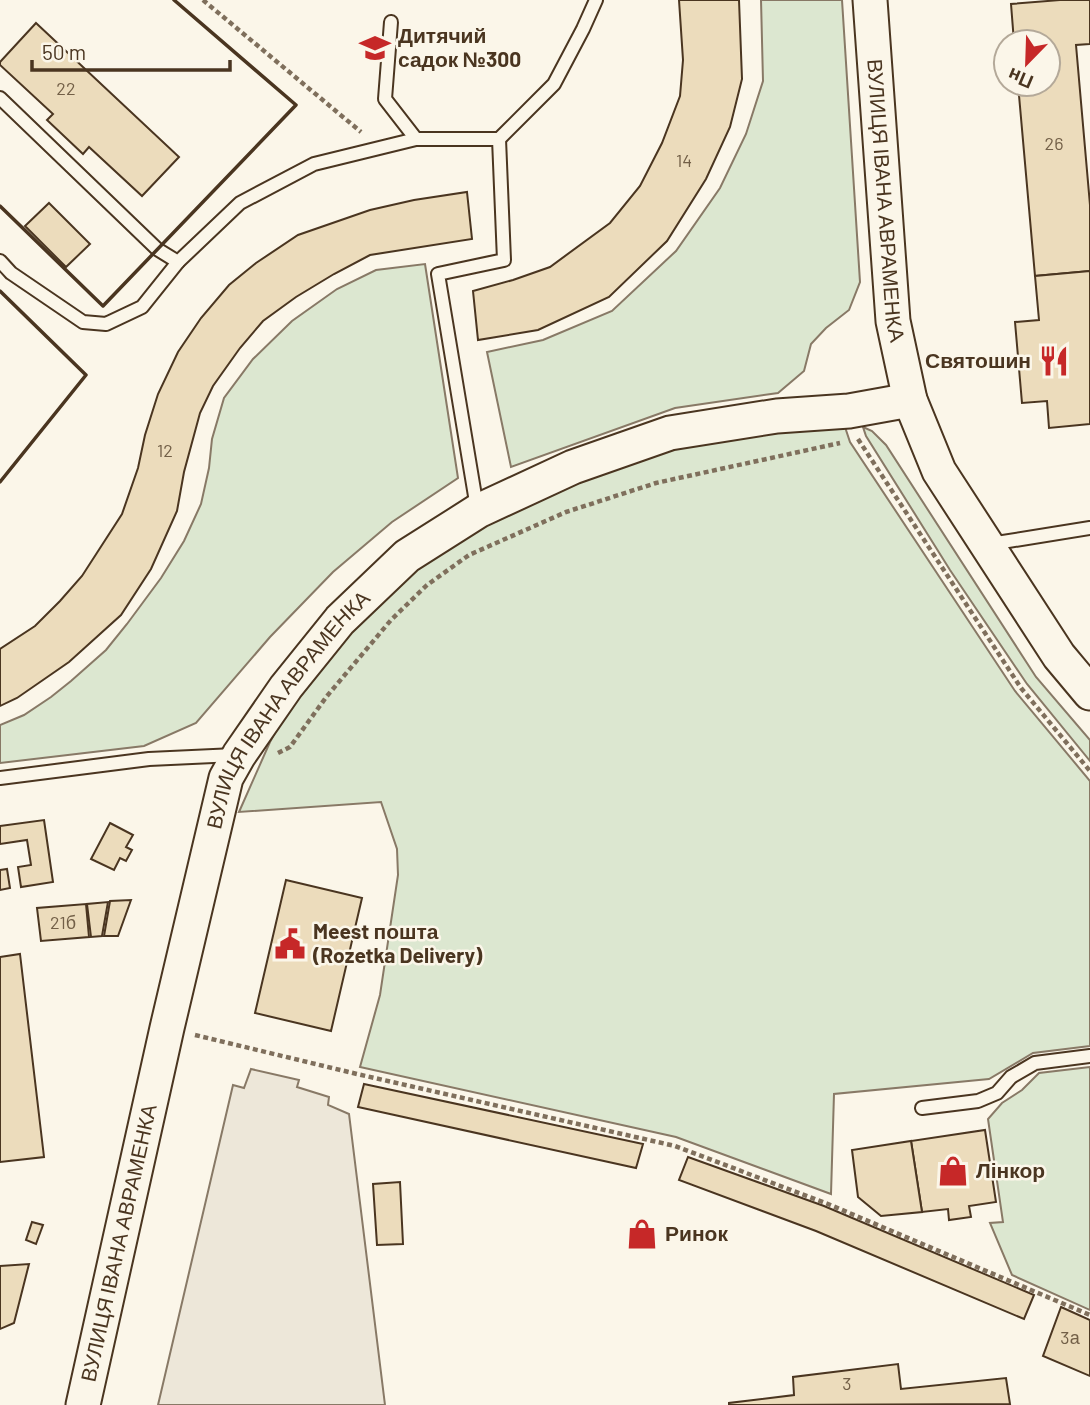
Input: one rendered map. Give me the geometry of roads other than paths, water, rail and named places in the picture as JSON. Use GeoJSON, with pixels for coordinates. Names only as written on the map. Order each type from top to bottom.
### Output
{"type":"FeatureCollection","features":[{"type":"Feature","properties":{"kind":"street","name":"ВУЛИЦЯ ІВАНА АВРАМЕНКА"},"geometry":{"type":"LineString","coordinates":[[870,0],[892,321],[910,400],[939,471],[1059,656],[1090,693]]}},
{"type":"Feature","properties":{"kind":"street","name":"ВУЛИЦЯ ІВАНА АВРАМЕНКА"},"geometry":{"type":"LineString","coordinates":[[83,1405],[226,778],[254,756],[286,687],[340,620],[407,556],[478,511],[572,467],[670,433],[777,416],[847,427],[910,400]]}},
{"type":"Feature","properties":{"kind":"lane"},"geometry":{"type":"LineString","coordinates":[[0,261],[11,273],[83,322],[106,324],[142,307],[178,262],[240,203],[314,164],[416,139],[499,139],[554,84],[596,0]]}},
{"type":"Feature","properties":{"kind":"lane"},"geometry":{"type":"LineString","coordinates":[[391,22],[385,99],[416,139]]}},
{"type":"Feature","properties":{"kind":"lane"},"geometry":{"type":"LineString","coordinates":[[0,98],[158,249],[178,262]]}},
{"type":"Feature","properties":{"kind":"lane"},"geometry":{"type":"LineString","coordinates":[[478,511],[438,274],[504,260],[499,139]]}},
{"type":"Feature","properties":{"kind":"lane"},"geometry":{"type":"LineString","coordinates":[[986,545],[1090,528]]}},
{"type":"Feature","properties":{"kind":"lane"},"geometry":{"type":"LineString","coordinates":[[0,778],[149,759],[254,756]]}},
{"type":"Feature","properties":{"kind":"lane"},"geometry":{"type":"LineString","coordinates":[[922,1108],[978,1101],[997,1093],[1011,1077],[1035,1063],[1090,1056]]}},
{"type":"Feature","properties":{"kind":"place","name":"Дитячий садок №300"},"geometry":{"type":"Point","coordinates":[375,48]}},
{"type":"Feature","properties":{"kind":"place","name":"Святошин"},"geometry":{"type":"Point","coordinates":[1054,361]}},
{"type":"Feature","properties":{"kind":"place","name":"Meest пошта (Rozetka Delivery)"},"geometry":{"type":"Point","coordinates":[290,944]}},
{"type":"Feature","properties":{"kind":"place","name":"Лінкор"},"geometry":{"type":"Point","coordinates":[953,1171]}},
{"type":"Feature","properties":{"kind":"place","name":"Ринок"},"geometry":{"type":"Point","coordinates":[642,1234]}}]}
